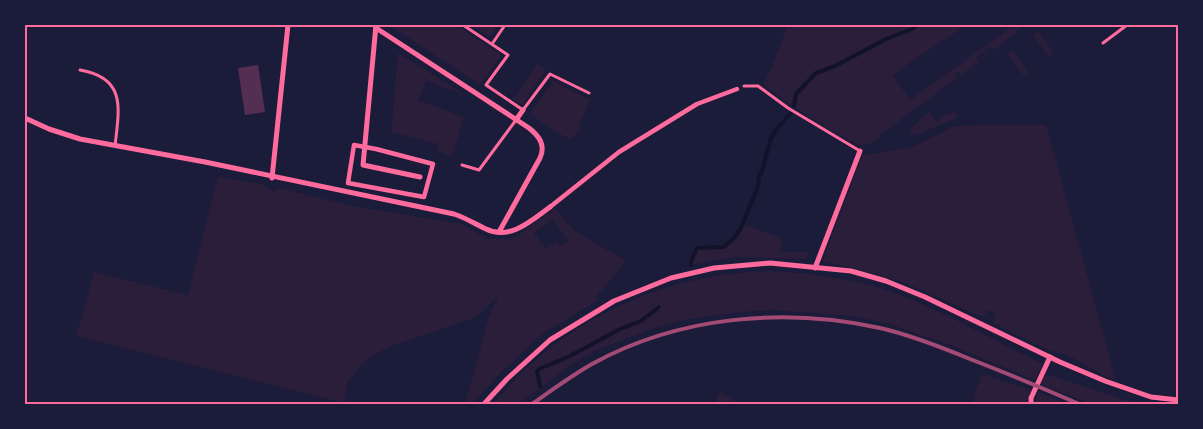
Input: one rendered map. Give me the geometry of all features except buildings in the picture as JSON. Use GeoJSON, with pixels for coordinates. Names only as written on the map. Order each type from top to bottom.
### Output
{"type":"FeatureCollection","features":[{"type":"Feature","properties":{"kind":"street"},"geometry":{"type":"LineString","coordinates":[[272,178],[288,25]]}},
{"type":"Feature","properties":{"kind":"street"},"geometry":{"type":"LineString","coordinates":[[376,27],[537,134],[542,142],[543,152],[499,232]]}},
{"type":"Feature","properties":{"kind":"street"},"geometry":{"type":"LineString","coordinates":[[376,27],[363,165],[420,177]]}},
{"type":"Feature","properties":{"kind":"street"},"geometry":{"type":"LineString","coordinates":[[25,118],[80,139],[115,147],[205,162],[272,178],[454,214],[488,230],[504,233],[522,228],[619,152],[697,104],[737,89]]}},
{"type":"Feature","properties":{"kind":"street"},"geometry":{"type":"LineString","coordinates":[[516,120],[523,110]]}},
{"type":"Feature","properties":{"kind":"street"},"geometry":{"type":"LineString","coordinates":[[354,145],[365,147],[434,164],[424,197],[348,183],[354,145]]}},
{"type":"Feature","properties":{"kind":"street"},"geometry":{"type":"LineString","coordinates":[[815,268],[860,151]]}},
{"type":"Feature","properties":{"kind":"street"},"geometry":{"type":"LineString","coordinates":[[484,404],[507,379],[550,340],[614,301],[671,278],[714,268],[770,263],[851,271],[886,282],[925,297],[1050,357],[1123,388],[1151,397],[1178,400]]}},
{"type":"Feature","properties":{"kind":"street"},"geometry":{"type":"LineString","coordinates":[[1031,401],[1050,357]]}},
{"type":"Feature","properties":{"kind":"lane"},"geometry":{"type":"LineString","coordinates":[[463,25],[508,55],[486,85],[523,110],[550,74],[589,93]]}},
{"type":"Feature","properties":{"kind":"lane"},"geometry":{"type":"LineString","coordinates":[[492,44],[505,25]]}},
{"type":"Feature","properties":{"kind":"lane"},"geometry":{"type":"LineString","coordinates":[[1103,43],[1127,25]]}},
{"type":"Feature","properties":{"kind":"lane"},"geometry":{"type":"LineString","coordinates":[[80,70],[89,72],[112,85],[118,97],[115,147]]}},
{"type":"Feature","properties":{"kind":"lane"},"geometry":{"type":"LineString","coordinates":[[744,86],[758,86],[788,108],[860,151]]}},
{"type":"Feature","properties":{"kind":"lane"},"geometry":{"type":"LineString","coordinates":[[462,165],[479,170],[516,120]]}},
{"type":"Feature","properties":{"kind":"shaded area"},"geometry":{"type":"Polygon","coordinates":[[[389,25],[456,25],[501,55],[480,85],[389,25]]]}},
{"type":"Feature","properties":{"kind":"shaded area"},"geometry":{"type":"Polygon","coordinates":[[[472,25],[498,25],[490,37],[472,25]]]}},
{"type":"Feature","properties":{"kind":"shaded area"},"geometry":{"type":"Polygon","coordinates":[[[788,25],[967,25],[909,63],[893,76],[910,100],[1014,25],[1021,25],[1021,28],[994,50],[990,46],[988,47],[989,52],[986,48],[984,50],[985,55],[982,52],[980,54],[983,57],[981,58],[978,55],[976,57],[979,62],[959,76],[960,72],[957,72],[957,78],[875,141],[864,145],[844,138],[829,129],[763,84],[771,69],[788,25]]]}},
{"type":"Feature","properties":{"kind":"shaded area"},"geometry":{"type":"Polygon","coordinates":[[[1038,31],[1055,54],[1049,57],[1033,35],[1038,31]]]}},
{"type":"Feature","properties":{"kind":"shaded area"},"geometry":{"type":"Polygon","coordinates":[[[1012,50],[1029,73],[1024,76],[1007,54],[1012,50]]]}},
{"type":"Feature","properties":{"kind":"shaded area"},"geometry":{"type":"Polygon","coordinates":[[[398,53],[467,96],[426,81],[418,100],[464,117],[452,156],[437,151],[438,144],[391,132],[398,53]]]}},
{"type":"Feature","properties":{"kind":"shaded area"},"geometry":{"type":"Polygon","coordinates":[[[537,64],[546,70],[522,105],[513,99],[537,64]]]}},
{"type":"Feature","properties":{"kind":"shaded area"},"geometry":{"type":"Polygon","coordinates":[[[553,81],[590,100],[579,126],[582,128],[571,139],[530,114],[553,81]]]}},
{"type":"Feature","properties":{"kind":"shaded area"},"geometry":{"type":"Polygon","coordinates":[[[956,111],[957,118],[915,135],[910,134],[910,129],[929,112],[937,122],[946,113],[947,115],[956,111]]]}},
{"type":"Feature","properties":{"kind":"shaded area"},"geometry":{"type":"Polygon","coordinates":[[[1046,125],[1116,380],[1067,355],[1050,351],[993,323],[995,313],[988,310],[984,316],[981,316],[905,283],[823,260],[863,154],[867,155],[915,146],[955,126],[1046,125]]]}},
{"type":"Feature","properties":{"kind":"shaded area"},"geometry":{"type":"Polygon","coordinates":[[[218,177],[263,184],[267,189],[274,191],[279,188],[352,206],[462,224],[488,239],[515,237],[555,209],[574,230],[626,261],[596,297],[598,300],[542,334],[499,374],[472,404],[465,404],[489,316],[499,295],[476,317],[389,347],[369,358],[347,383],[345,403],[76,336],[94,272],[188,295],[218,177]],[[552,219],[534,233],[546,249],[556,241],[560,246],[568,240],[552,219]]]}},
{"type":"Feature","properties":{"kind":"shaded area"},"geometry":{"type":"Polygon","coordinates":[[[742,224],[782,238],[780,252],[808,252],[806,259],[735,257],[691,265],[697,248],[725,246],[735,239],[742,224]]]}},
{"type":"Feature","properties":{"kind":"shaded area"},"geometry":{"type":"Polygon","coordinates":[[[771,271],[839,278],[886,290],[932,308],[1043,364],[1034,380],[948,344],[890,324],[852,316],[773,310],[740,312],[694,318],[661,326],[599,349],[577,361],[518,404],[493,404],[520,374],[550,348],[583,326],[617,307],[654,292],[692,281],[731,274],[771,271]]]}},
{"type":"Feature","properties":{"kind":"shaded area"},"geometry":{"type":"Polygon","coordinates":[[[981,374],[1031,390],[1026,404],[972,404],[981,374]]]}},
{"type":"Feature","properties":{"kind":"shaded area"},"geometry":{"type":"Polygon","coordinates":[[[1049,375],[1138,404],[1091,404],[1041,384],[1044,376],[1049,375]]]}},
{"type":"Feature","properties":{"kind":"shaded area"},"geometry":{"type":"Polygon","coordinates":[[[720,392],[735,401],[735,404],[713,404],[720,392]]]}},
{"type":"Feature","properties":{"kind":"shaded area"},"geometry":{"type":"Polygon","coordinates":[[[1038,392],[1068,404],[1038,404],[1035,401],[1038,392]]]}},
{"type":"Feature","properties":{"kind":"waterway"},"geometry":{"type":"LineString","coordinates":[[794,106],[796,94],[816,73],[835,66],[917,25]]}},
{"type":"Feature","properties":{"kind":"waterway"},"geometry":{"type":"LineString","coordinates":[[691,265],[697,248],[724,247],[741,228],[758,186],[770,141],[775,131],[791,113]]}},
{"type":"Feature","properties":{"kind":"waterway"},"geometry":{"type":"LineString","coordinates":[[540,386],[537,371],[539,369],[570,356],[620,329],[641,321],[659,307]]}},
{"type":"Feature","properties":{"kind":"railway"},"geometry":{"type":"LineString","coordinates":[[532,404],[592,364],[625,348],[660,335],[696,326],[733,320],[770,318],[807,318],[844,322],[892,331],[948,350],[1079,404]]}}]}
